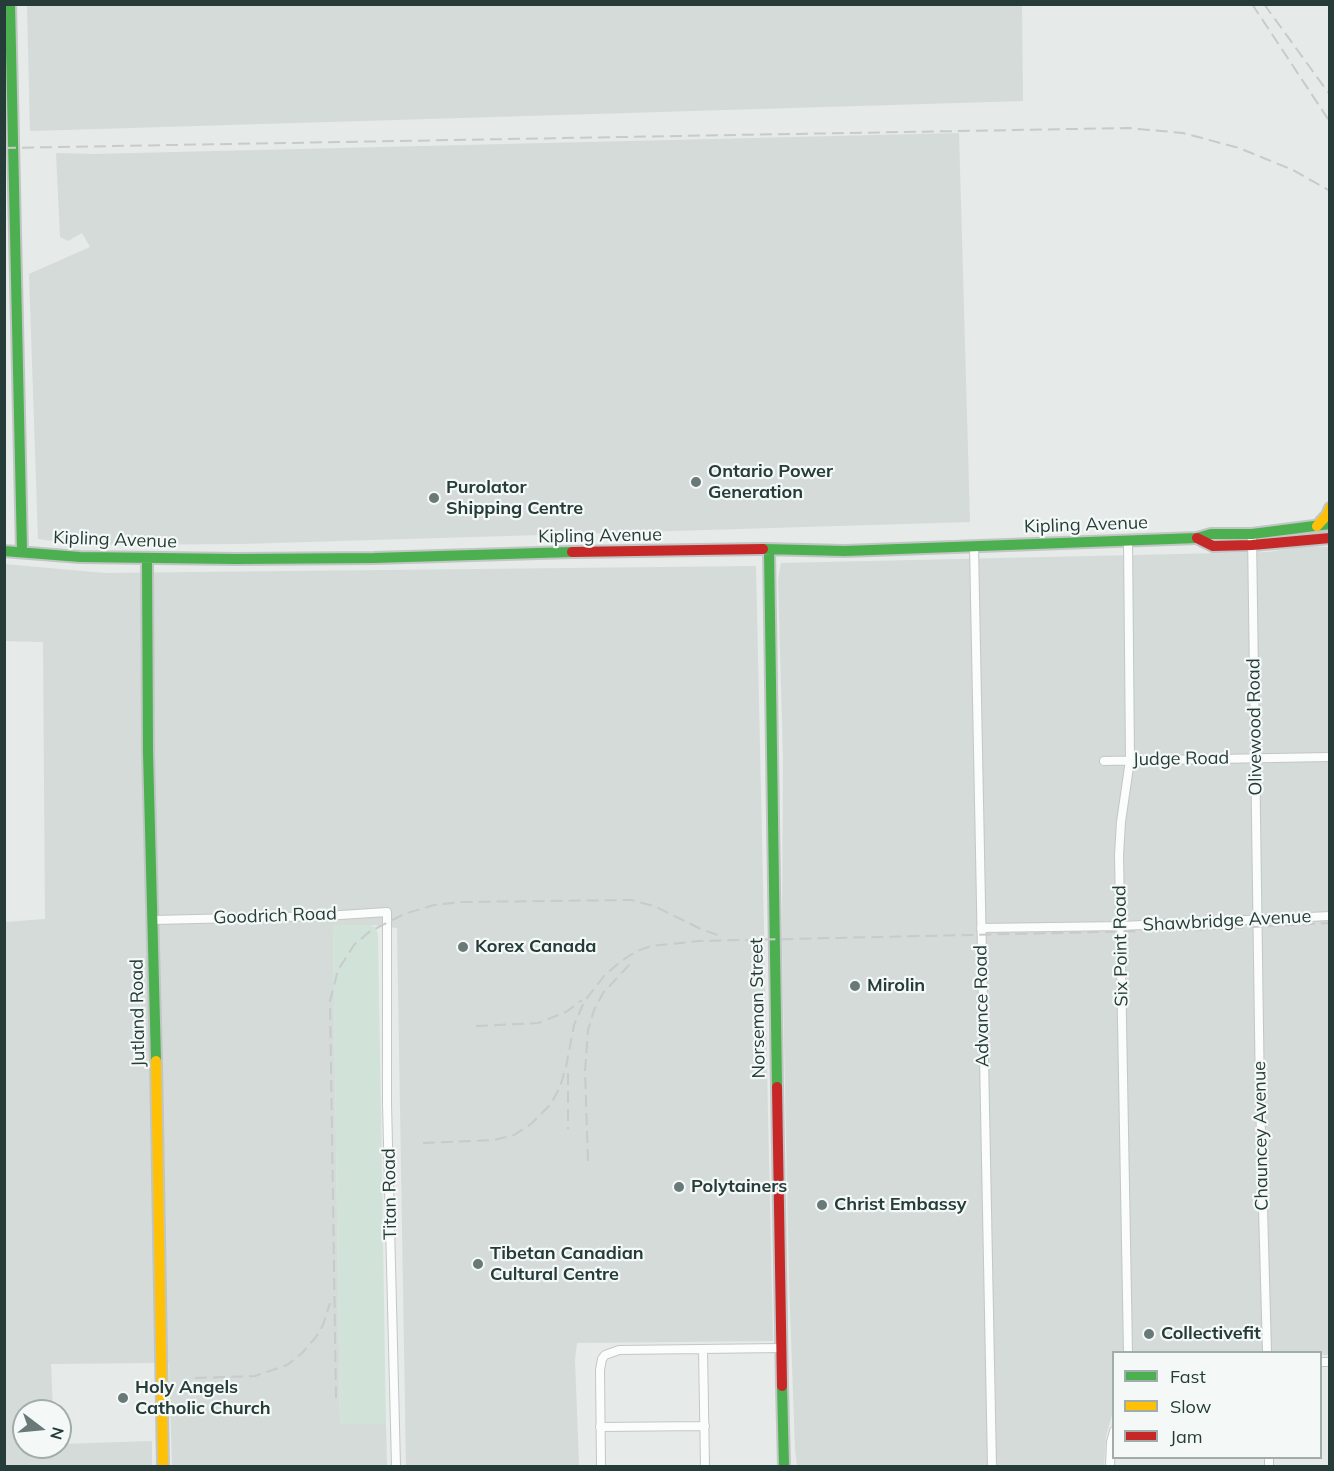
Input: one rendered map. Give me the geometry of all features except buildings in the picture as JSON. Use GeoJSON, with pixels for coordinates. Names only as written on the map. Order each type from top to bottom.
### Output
{"type":"FeatureCollection","features":[{"type":"Feature","properties":{"kind":"main road"},"geometry":{"type":"LineString","coordinates":[[10,4],[22,552]]}},
{"type":"Feature","properties":{"kind":"main road"},"geometry":{"type":"LineString","coordinates":[[1317,526],[1327,515],[1329,508]]}},
{"type":"Feature","properties":{"kind":"main road","name":"Kipling Avenue"},"geometry":{"type":"LineString","coordinates":[[1252,540],[1329,524]]}},
{"type":"Feature","properties":{"kind":"main road","name":"Kipling Avenue"},"geometry":{"type":"LineString","coordinates":[[4,550],[80,557],[147,559],[374,558],[526,553],[844,551],[1197,538],[1210,534],[1252,540],[1329,538]]}},
{"type":"Feature","properties":{"kind":"main road","name":"Norseman Street"},"geometry":{"type":"LineString","coordinates":[[769,550],[784,1467]]}},
{"type":"Feature","properties":{"kind":"main road","name":"Jutland Road"},"geometry":{"type":"LineString","coordinates":[[147,559],[148,752],[163,1467]]}},
{"type":"Feature","properties":{"kind":"street","name":"Six Point Road"},"geometry":{"type":"LineString","coordinates":[[1128,540],[1130,760],[1120,822],[1119,855],[1128,1351]]}},
{"type":"Feature","properties":{"kind":"street","name":"Olivewood Road"},"geometry":{"type":"LineString","coordinates":[[1252,540],[1257,920]]}},
{"type":"Feature","properties":{"kind":"street","name":"Advance Road"},"geometry":{"type":"LineString","coordinates":[[974,546],[992,1467]]}},
{"type":"Feature","properties":{"kind":"street","name":"Judge Road"},"geometry":{"type":"LineString","coordinates":[[1104,761],[1329,757]]}},
{"type":"Feature","properties":{"kind":"street","name":"Goodrich Road"},"geometry":{"type":"LineString","coordinates":[[153,920],[325,916],[387,912],[387,922]]}},
{"type":"Feature","properties":{"kind":"street","name":"Shawbridge Avenue"},"geometry":{"type":"LineString","coordinates":[[981,928],[1121,926],[1329,916]]}},
{"type":"Feature","properties":{"kind":"street","name":"Chauncey Avenue"},"geometry":{"type":"LineString","coordinates":[[1257,920],[1267,1351]]}},
{"type":"Feature","properties":{"kind":"street","name":"Titan Road"},"geometry":{"type":"LineString","coordinates":[[387,922],[387,1104],[396,1467]]}},
{"type":"Feature","properties":{"kind":"street"},"geometry":{"type":"LineString","coordinates":[[602,1467],[600,1370],[602,1359],[606,1355],[619,1350],[782,1348]]}},
{"type":"Feature","properties":{"kind":"street"},"geometry":{"type":"LineString","coordinates":[[703,1349],[705,1467]]}},
{"type":"Feature","properties":{"kind":"street"},"geometry":{"type":"LineString","coordinates":[[600,1427],[705,1426]]}},
{"type":"Feature","properties":{"kind":"street"},"geometry":{"type":"LineString","coordinates":[[1110,1467],[1112,1436]]}},
{"type":"Feature","properties":{"kind":"shaded area"},"geometry":{"type":"Polygon","coordinates":[[[27,5],[1022,5],[1023,101],[30,131],[27,5]]]}},
{"type":"Feature","properties":{"kind":"shaded area"},"geometry":{"type":"Polygon","coordinates":[[[959,133],[970,522],[240,544],[83,545],[38,539],[29,274],[90,247],[82,233],[68,241],[60,237],[56,153],[94,154],[959,133]]]}},
{"type":"Feature","properties":{"kind":"shaded area"},"geometry":{"type":"Polygon","coordinates":[[[1307,546],[1329,547],[1329,1355],[1322,1355],[1322,1351],[1112,1351],[1112,1415],[1106,1436],[1104,1466],[797,1466],[789,1281],[782,944],[783,757],[778,579],[781,563],[1268,552],[1307,546]]]}},
{"type":"Feature","properties":{"kind":"shaded area"},"geometry":{"type":"Polygon","coordinates":[[[4,564],[105,573],[756,566],[773,1341],[577,1343],[575,1360],[579,1466],[406,1466],[397,928],[333,925],[340,1424],[386,1424],[387,1466],[172,1466],[169,1363],[153,1363],[51,1364],[52,1399],[12,1399],[12,1459],[72,1459],[72,1444],[152,1441],[152,1466],[5,1466],[5,922],[45,919],[43,642],[5,641],[4,564]]]}},
{"type":"Feature","properties":{"kind":"green space"},"geometry":{"type":"Polygon","coordinates":[[[333,925],[371,925],[376,928],[378,934],[386,1424],[340,1424],[333,925]]]}},
{"type":"Feature","properties":{"kind":"railway"},"geometry":{"type":"LineString","coordinates":[[1252,4],[1330,122]]}},
{"type":"Feature","properties":{"kind":"railway"},"geometry":{"type":"LineString","coordinates":[[1264,4],[1330,95]]}},
{"type":"Feature","properties":{"kind":"railway"},"geometry":{"type":"LineString","coordinates":[[4,148],[1128,128],[1183,133],[1239,148],[1293,170],[1330,191]]}},
{"type":"Feature","properties":{"kind":"railway"},"geometry":{"type":"LineString","coordinates":[[336,1398],[330,1001],[338,970],[354,945],[369,932],[404,914],[434,905],[462,902],[631,900],[654,906],[723,937]]}},
{"type":"Feature","properties":{"kind":"railway"},"geometry":{"type":"LineString","coordinates":[[423,1143],[494,1140],[514,1135],[531,1124],[551,1104],[560,1087],[574,1025],[584,1002],[604,976],[620,962],[635,952],[651,946],[699,941],[1194,930],[1330,923]]}},
{"type":"Feature","properties":{"kind":"railway"},"geometry":{"type":"LineString","coordinates":[[588,1161],[585,1071],[588,1030],[594,1010],[603,993],[630,964]]}},
{"type":"Feature","properties":{"kind":"railway"},"geometry":{"type":"LineString","coordinates":[[476,1026],[538,1023],[566,1012],[582,1000]]}},
{"type":"Feature","properties":{"kind":"railway"},"geometry":{"type":"LineString","coordinates":[[568,1073],[568,1129]]}},
{"type":"Feature","properties":{"kind":"railway"},"geometry":{"type":"LineString","coordinates":[[195,1378],[255,1376],[287,1365],[316,1337],[323,1325],[330,1303]]}},
{"type":"Feature","properties":{"kind":"traffic: fast"},"geometry":{"type":"LineString","coordinates":[[10,4],[22,552]]}},
{"type":"Feature","properties":{"kind":"traffic: fast"},"geometry":{"type":"LineString","coordinates":[[763,549],[845,551],[1197,538],[1211,534],[1252,534],[1330,524]]}},
{"type":"Feature","properties":{"kind":"traffic: fast"},"geometry":{"type":"LineString","coordinates":[[769,550],[777,1087]]}},
{"type":"Feature","properties":{"kind":"traffic: fast"},"geometry":{"type":"LineString","coordinates":[[4,551],[80,557],[236,559],[374,558],[572,552]]}},
{"type":"Feature","properties":{"kind":"traffic: fast"},"geometry":{"type":"LineString","coordinates":[[147,559],[148,752],[156,1061]]}},
{"type":"Feature","properties":{"kind":"traffic: fast"},"geometry":{"type":"LineString","coordinates":[[782,1386],[784,1466]]}},
{"type":"Feature","properties":{"kind":"traffic: slow"},"geometry":{"type":"LineString","coordinates":[[1317,526],[1330,508]]}},
{"type":"Feature","properties":{"kind":"traffic: slow"},"geometry":{"type":"LineString","coordinates":[[156,1061],[163,1466]]}},
{"type":"Feature","properties":{"kind":"traffic: jam"},"geometry":{"type":"LineString","coordinates":[[1197,538],[1213,546],[1330,538]]}},
{"type":"Feature","properties":{"kind":"traffic: jam"},"geometry":{"type":"LineString","coordinates":[[572,552],[763,549]]}},
{"type":"Feature","properties":{"kind":"traffic: jam"},"geometry":{"type":"LineString","coordinates":[[777,1087],[782,1386]]}},
{"type":"Feature","properties":{"kind":"place","name":"Ontario Power Generation"},"geometry":{"type":"Point","coordinates":[696,482]}},
{"type":"Feature","properties":{"kind":"place","name":"Purolator Shipping Centre"},"geometry":{"type":"Point","coordinates":[434,498]}},
{"type":"Feature","properties":{"kind":"place","name":"Korex Canada"},"geometry":{"type":"Point","coordinates":[463,947]}},
{"type":"Feature","properties":{"kind":"place","name":"Mirolin"},"geometry":{"type":"Point","coordinates":[855,986]}},
{"type":"Feature","properties":{"kind":"place","name":"Polytainers"},"geometry":{"type":"Point","coordinates":[679,1187]}},
{"type":"Feature","properties":{"kind":"place","name":"Christ Embassy"},"geometry":{"type":"Point","coordinates":[822,1205]}},
{"type":"Feature","properties":{"kind":"place","name":"Tibetan Canadian Cultural Centre"},"geometry":{"type":"Point","coordinates":[478,1264]}},
{"type":"Feature","properties":{"kind":"place","name":"Collectivefit"},"geometry":{"type":"Point","coordinates":[1149,1334]}},
{"type":"Feature","properties":{"kind":"place","name":"Holy Angels Catholic Church"},"geometry":{"type":"Point","coordinates":[123,1398]}}]}
